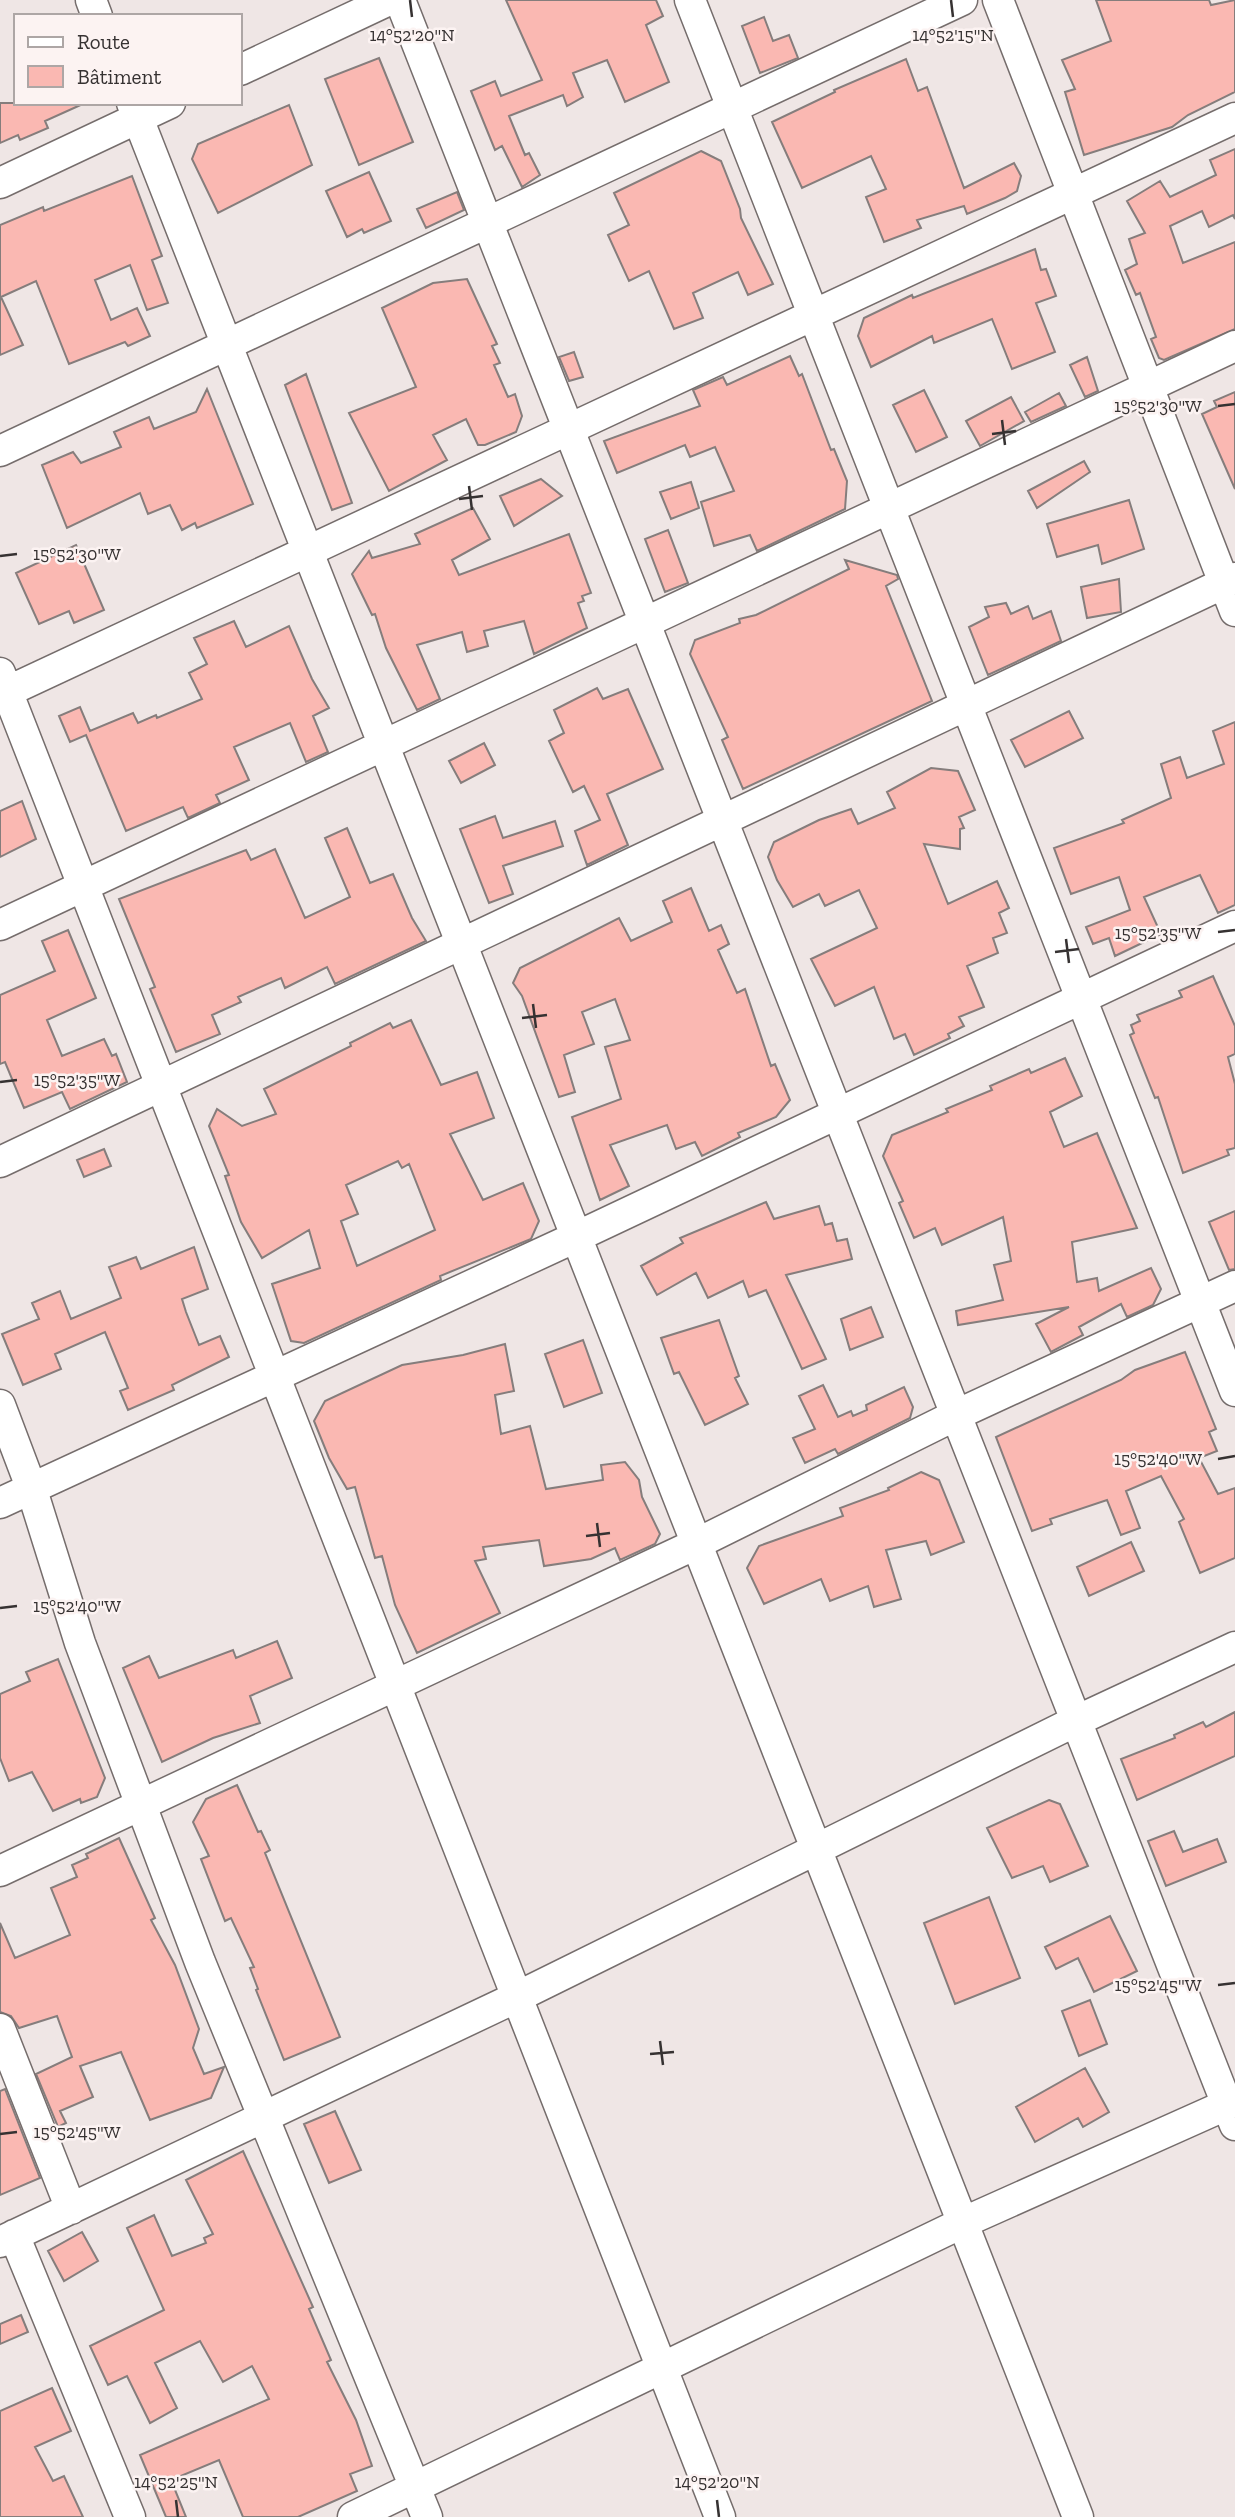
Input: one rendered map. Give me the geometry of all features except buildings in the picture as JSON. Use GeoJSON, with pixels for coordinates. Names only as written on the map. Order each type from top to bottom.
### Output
{"type":"FeatureCollection","features":[{"type":"Feature","properties":{"kind":"street"},"geometry":{"type":"LineString","coordinates":[[242,69],[389,0]]}},
{"type":"Feature","properties":{"kind":"street"},"geometry":{"type":"LineString","coordinates":[[353,2517],[962,2223],[1232,2110],[1076,1721],[400,0]]}},
{"type":"Feature","properties":{"kind":"street"},"geometry":{"type":"LineString","coordinates":[[690,0],[1235,1391]]}},
{"type":"Feature","properties":{"kind":"street"},"geometry":{"type":"LineString","coordinates":[[0,452],[962,0]]}},
{"type":"Feature","properties":{"kind":"street"},"geometry":{"type":"LineString","coordinates":[[998,0],[1147,387],[1230,581],[1235,611]]}},
{"type":"Feature","properties":{"kind":"street"},"geometry":{"type":"LineString","coordinates":[[0,183],[135,111],[161,105]]}},
{"type":"Feature","properties":{"kind":"street"},"geometry":{"type":"LineString","coordinates":[[135,111],[1078,2517]]}},
{"type":"Feature","properties":{"kind":"street"},"geometry":{"type":"LineString","coordinates":[[720,2517],[83,886],[2,687],[308,551],[1235,118]]}},
{"type":"Feature","properties":{"kind":"street"},"geometry":{"type":"LineString","coordinates":[[0,925],[1235,346]]}},
{"type":"Feature","properties":{"kind":"street"},"geometry":{"type":"LineString","coordinates":[[0,1162],[1230,581]]}},
{"type":"Feature","properties":{"kind":"street"},"geometry":{"type":"LineString","coordinates":[[0,1503],[576,1237],[1235,926]]}},
{"type":"Feature","properties":{"kind":"street"},"geometry":{"type":"LineString","coordinates":[[0,1871],[696,1544],[956,1415],[1235,1286]]}},
{"type":"Feature","properties":{"kind":"street"},"geometry":{"type":"LineString","coordinates":[[0,1405],[31,1487],[80,1643],[141,1805],[263,2117],[427,2517]]}},
{"type":"Feature","properties":{"kind":"street"},"geometry":{"type":"LineString","coordinates":[[130,2517],[7,2238],[517,1997],[1076,1721],[1235,1647]]}},
{"type":"Feature","properties":{"kind":"street"},"geometry":{"type":"LineString","coordinates":[[0,2029],[71,2209]]}}]}
